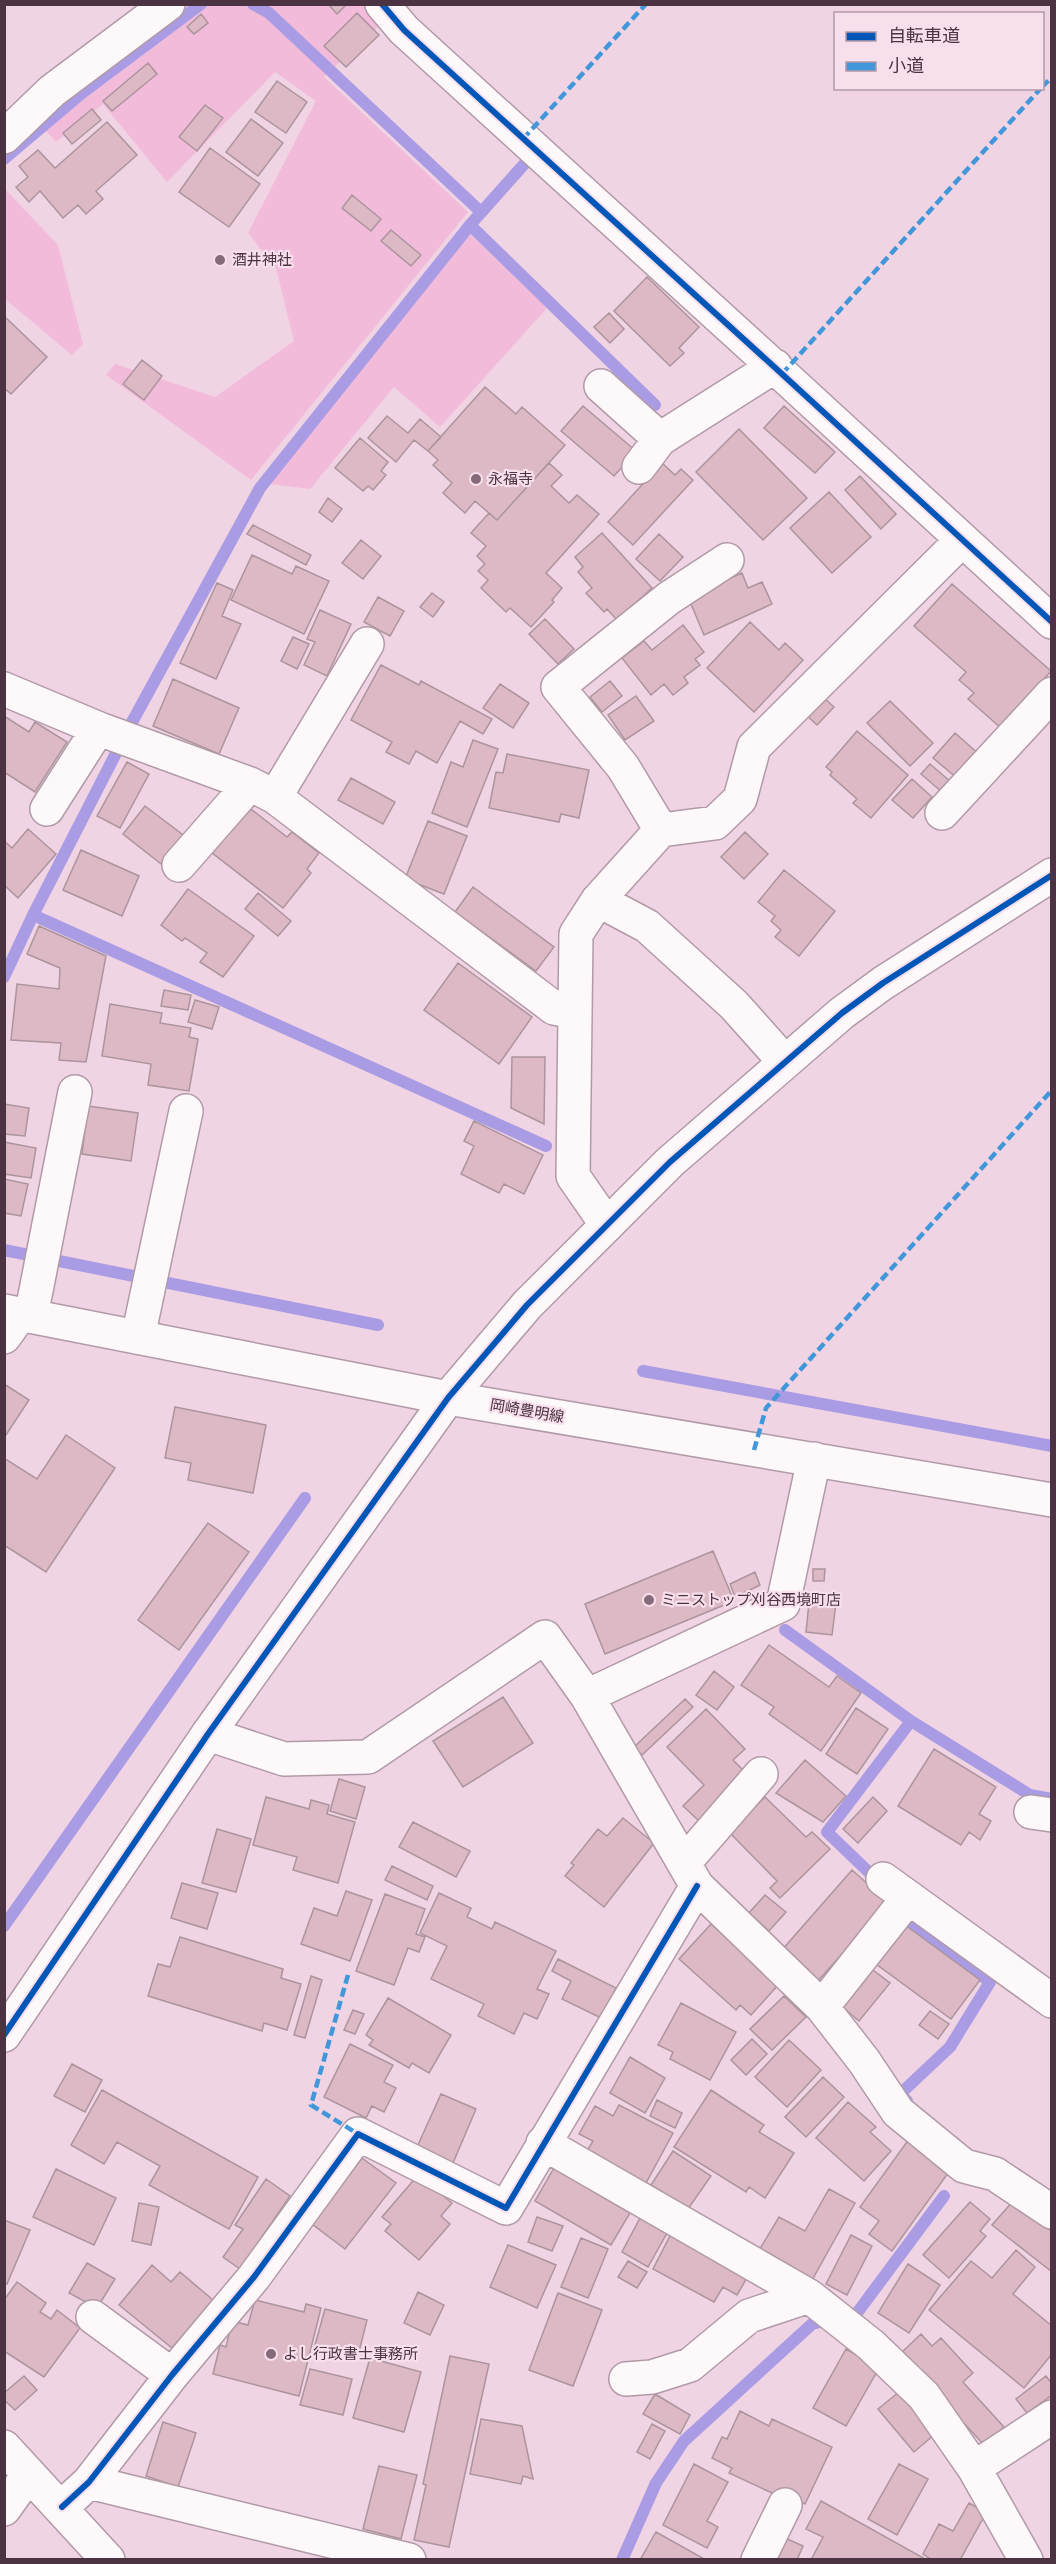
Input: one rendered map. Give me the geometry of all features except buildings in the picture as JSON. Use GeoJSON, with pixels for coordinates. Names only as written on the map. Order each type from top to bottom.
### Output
{"type":"FeatureCollection","features":[{"type":"Feature","properties":{"kind":"street"},"geometry":{"type":"LineString","coordinates":[[4,137],[52,91],[168,4]]}},
{"type":"Feature","properties":{"kind":"street"},"geometry":{"type":"LineString","coordinates":[[382,4],[404,30],[775,366],[961,541],[1052,622]]}},
{"type":"Feature","properties":{"kind":"street"},"geometry":{"type":"LineString","coordinates":[[639,467],[660,439],[775,366]]}},
{"type":"Feature","properties":{"kind":"street"},"geometry":{"type":"LineString","coordinates":[[601,386],[660,439]]}},
{"type":"Feature","properties":{"kind":"street"},"geometry":{"type":"LineString","coordinates":[[607,1225],[573,1176],[576,934],[598,900],[661,830],[715,823],[740,799],[753,747],[961,541]]}},
{"type":"Feature","properties":{"kind":"street"},"geometry":{"type":"LineString","coordinates":[[661,830],[623,767],[558,687],[669,598],[728,560]]}},
{"type":"Feature","properties":{"kind":"street"},"geometry":{"type":"LineString","coordinates":[[179,866],[262,791],[367,644]]}},
{"type":"Feature","properties":{"kind":"street"},"geometry":{"type":"LineString","coordinates":[[4,689],[100,730],[262,791],[554,1008],[574,1012]]}},
{"type":"Feature","properties":{"kind":"street"},"geometry":{"type":"LineString","coordinates":[[942,813],[1052,694]]}},
{"type":"Feature","properties":{"kind":"street"},"geometry":{"type":"LineString","coordinates":[[47,809],[100,730]]}},
{"type":"Feature","properties":{"kind":"street"},"geometry":{"type":"LineString","coordinates":[[4,2035],[208,1734],[448,1398],[527,1305],[670,1162],[784,1061],[884,983],[1052,875]]}},
{"type":"Feature","properties":{"kind":"street"},"geometry":{"type":"LineString","coordinates":[[598,900],[647,926],[734,1005],[784,1061]]}},
{"type":"Feature","properties":{"kind":"street"},"geometry":{"type":"LineString","coordinates":[[15,1320],[75,1092]]}},
{"type":"Feature","properties":{"kind":"street"},"geometry":{"type":"LineString","coordinates":[[138,1337],[186,1111]]}},
{"type":"Feature","properties":{"kind":"street","name":"岡崎豊明線"},"geometry":{"type":"LineString","coordinates":[[15,1320],[138,1337],[448,1398],[1052,1500]]}},
{"type":"Feature","properties":{"kind":"street"},"geometry":{"type":"LineString","coordinates":[[587,1696],[783,1604],[814,1459]]}},
{"type":"Feature","properties":{"kind":"street"},"geometry":{"type":"LineString","coordinates":[[208,1734],[284,1760],[368,1757],[545,1637],[587,1696],[691,1874],[822,2007],[864,2061],[898,2112],[964,2166],[995,2174],[1052,2212]]}},
{"type":"Feature","properties":{"kind":"street"},"geometry":{"type":"LineString","coordinates":[[62,2507],[89,2482],[172,2375],[254,2277],[358,2134],[506,2208],[691,1874],[762,1774]]}},
{"type":"Feature","properties":{"kind":"street"},"geometry":{"type":"LineString","coordinates":[[822,2007],[896,1888],[1052,2001]]}},
{"type":"Feature","properties":{"kind":"street"},"geometry":{"type":"LineString","coordinates":[[543,2143],[811,2297],[863,2338],[924,2396],[974,2468],[1026,2559]]}},
{"type":"Feature","properties":{"kind":"street"},"geometry":{"type":"LineString","coordinates":[[626,2379],[652,2377],[690,2365],[749,2316],[811,2297]]}},
{"type":"Feature","properties":{"kind":"street"},"geometry":{"type":"LineString","coordinates":[[93,2317],[172,2375]]}},
{"type":"Feature","properties":{"kind":"street"},"geometry":{"type":"LineString","coordinates":[[974,2468],[1052,2417]]}},
{"type":"Feature","properties":{"kind":"street"},"geometry":{"type":"LineString","coordinates":[[4,2446],[108,2559]]}},
{"type":"Feature","properties":{"kind":"street"},"geometry":{"type":"LineString","coordinates":[[4,2509],[29,2474]]}},
{"type":"Feature","properties":{"kind":"street"},"geometry":{"type":"LineString","coordinates":[[89,2482],[409,2559]]}},
{"type":"Feature","properties":{"kind":"street"},"geometry":{"type":"LineString","coordinates":[[758,2559],[785,2505]]}},
{"type":"Feature","properties":{"kind":"shaded area"},"geometry":{"type":"Polygon","coordinates":[[[208,5],[364,5],[381,24],[324,77],[468,212],[251,480],[106,375],[115,364],[215,397],[294,341],[276,268],[248,233],[316,101],[275,72],[167,182],[103,104],[56,142],[45,130],[84,95],[208,5]]]}},
{"type":"Feature","properties":{"kind":"shaded area"},"geometry":{"type":"Polygon","coordinates":[[[5,189],[58,245],[83,344],[72,355],[5,299],[5,189]]]}},
{"type":"Feature","properties":{"kind":"shaded area"},"geometry":{"type":"Polygon","coordinates":[[[470,234],[547,308],[440,427],[394,387],[310,489],[270,484],[470,234]]]}},
{"type":"Feature","properties":{"kind":"waterway"},"geometry":{"type":"LineString","coordinates":[[4,159],[82,93],[201,4]]}},
{"type":"Feature","properties":{"kind":"waterway"},"geometry":{"type":"LineString","coordinates":[[253,4],[269,13],[481,212]]}},
{"type":"Feature","properties":{"kind":"waterway"},"geometry":{"type":"LineString","coordinates":[[4,977],[33,915],[131,724],[260,488],[470,225],[527,161]]}},
{"type":"Feature","properties":{"kind":"waterway"},"geometry":{"type":"LineString","coordinates":[[470,225],[655,405]]}},
{"type":"Feature","properties":{"kind":"waterway"},"geometry":{"type":"LineString","coordinates":[[33,915],[546,1146]]}},
{"type":"Feature","properties":{"kind":"waterway"},"geometry":{"type":"LineString","coordinates":[[4,1250],[378,1325]]}},
{"type":"Feature","properties":{"kind":"waterway"},"geometry":{"type":"LineString","coordinates":[[643,1371],[1052,1446]]}},
{"type":"Feature","properties":{"kind":"waterway"},"geometry":{"type":"LineString","coordinates":[[4,1926],[305,1498]]}},
{"type":"Feature","properties":{"kind":"waterway"},"geometry":{"type":"LineString","coordinates":[[785,1630],[911,1721],[827,1832],[878,1881]]}},
{"type":"Feature","properties":{"kind":"waterway"},"geometry":{"type":"LineString","coordinates":[[911,1721],[1030,1795],[1052,1799]]}},
{"type":"Feature","properties":{"kind":"waterway"},"geometry":{"type":"LineString","coordinates":[[907,2101],[900,2094],[950,2047],[990,1982],[908,1922]]}},
{"type":"Feature","properties":{"kind":"waterway"},"geometry":{"type":"LineString","coordinates":[[622,2560],[656,2483],[684,2441],[812,2324],[857,2313],[944,2196]]}},
{"type":"Feature","properties":{"kind":"marked path"},"geometry":{"type":"LineString","coordinates":[[523,139],[646,4]]}},
{"type":"Feature","properties":{"kind":"marked path"},"geometry":{"type":"LineString","coordinates":[[1044,85],[1052,77]]}},
{"type":"Feature","properties":{"kind":"marked path"},"geometry":{"type":"LineString","coordinates":[[782,374],[1039,90]]}},
{"type":"Feature","properties":{"kind":"marked path"},"geometry":{"type":"LineString","coordinates":[[754,1450],[766,1408],[1052,1090]]}},
{"type":"Feature","properties":{"kind":"marked path"},"geometry":{"type":"LineString","coordinates":[[348,1975],[311,2105],[358,2134]]}},
{"type":"Feature","properties":{"kind":"cycle path"},"geometry":{"type":"LineString","coordinates":[[382,4],[404,30],[1052,622]]}},
{"type":"Feature","properties":{"kind":"cycle path"},"geometry":{"type":"LineString","coordinates":[[4,2035],[208,1734],[448,1398],[527,1305],[670,1162],[842,1013],[883,983],[1052,875]]}},
{"type":"Feature","properties":{"kind":"cycle path"},"geometry":{"type":"LineString","coordinates":[[62,2507],[89,2482],[172,2375],[254,2277],[358,2134],[506,2208],[697,1886]]}},
{"type":"Feature","properties":{"kind":"place","name":"酒井神社"},"geometry":{"type":"Point","coordinates":[220,260]}},
{"type":"Feature","properties":{"kind":"place","name":"永福寺"},"geometry":{"type":"Point","coordinates":[476,479]}},
{"type":"Feature","properties":{"kind":"place","name":"ミニストップ刈谷西境町店"},"geometry":{"type":"Point","coordinates":[649,1600]}},
{"type":"Feature","properties":{"kind":"place","name":"よし行政書士事務所"},"geometry":{"type":"Point","coordinates":[271,2354]}}]}
